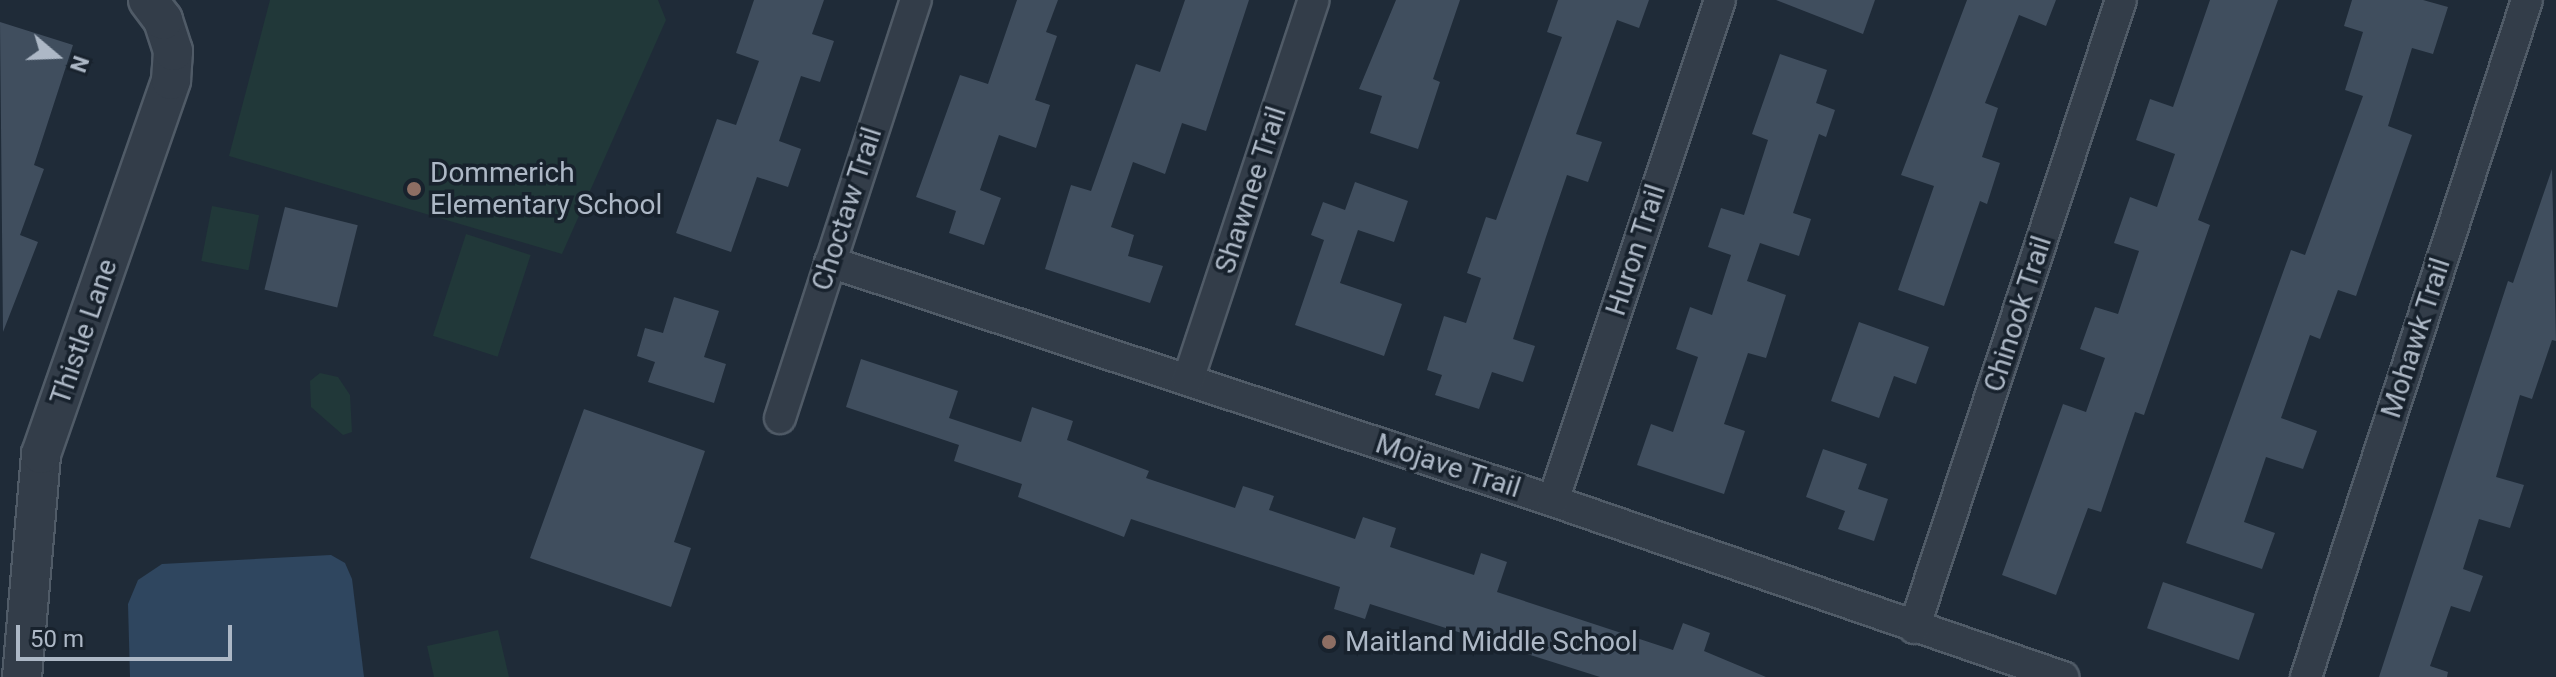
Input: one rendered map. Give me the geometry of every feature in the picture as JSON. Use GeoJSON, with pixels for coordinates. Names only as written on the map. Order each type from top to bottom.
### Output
{"type":"FeatureCollection","features":[{"type":"Feature","properties":{"kind":"street","name":"Thistle Lane"},"geometry":{"type":"LineString","coordinates":[[22,677],[41,454],[171,80],[173,51],[163,20],[148,0]]}},
{"type":"Feature","properties":{"kind":"street","name":"Choctaw Trail"},"geometry":{"type":"LineString","coordinates":[[780,418],[916,0]]}},
{"type":"Feature","properties":{"kind":"street","name":"Shawnee Trail"},"geometry":{"type":"LineString","coordinates":[[1188,380],[1314,0]]}},
{"type":"Feature","properties":{"kind":"street","name":"Huron Trail"},"geometry":{"type":"LineString","coordinates":[[1553,501],[1720,0]]}},
{"type":"Feature","properties":{"kind":"street","name":"Chinook Trail"},"geometry":{"type":"LineString","coordinates":[[1914,628],[2121,0]]}},
{"type":"Feature","properties":{"kind":"street","name":"Mohawk Trail"},"geometry":{"type":"LineString","coordinates":[[2306,677],[2527,0]]}},
{"type":"Feature","properties":{"kind":"street","name":"Mojave Trail"},"geometry":{"type":"LineString","coordinates":[[830,262],[1553,501],[2063,677]]}},
{"type":"Feature","properties":{"kind":"green space"},"geometry":{"type":"Polygon","coordinates":[[[270,0],[658,0],[666,20],[562,254],[229,156],[270,0]]]}},
{"type":"Feature","properties":{"kind":"green space"},"geometry":{"type":"Polygon","coordinates":[[[212,206],[259,215],[248,270],[201,261],[212,206]]]}},
{"type":"Feature","properties":{"kind":"green space"},"geometry":{"type":"Polygon","coordinates":[[[466,234],[531,255],[498,357],[433,336],[466,234]]]}},
{"type":"Feature","properties":{"kind":"green space"},"geometry":{"type":"Polygon","coordinates":[[[320,373],[338,377],[350,395],[352,432],[343,435],[311,407],[310,381],[320,373]]]}},
{"type":"Feature","properties":{"kind":"green space"},"geometry":{"type":"Polygon","coordinates":[[[498,630],[509,677],[434,677],[427,646],[498,630]]]}},
{"type":"Feature","properties":{"kind":"water"},"geometry":{"type":"Polygon","coordinates":[[[331,555],[345,563],[352,579],[364,677],[130,677],[128,604],[138,580],[162,564],[331,555]]]}},
{"type":"Feature","properties":{"kind":"building"},"geometry":{"type":"Polygon","coordinates":[[[754,0],[824,0],[812,34],[834,41],[820,82],[801,76],[779,141],[801,149],[788,187],[757,177],[731,252],[676,233],[717,119],[736,125],[759,61],[736,53],[754,0]]]}},
{"type":"Feature","properties":{"kind":"building"},"geometry":{"type":"Polygon","coordinates":[[[1017,0],[1058,0],[1046,32],[1057,36],[1035,100],[1050,105],[1036,148],[999,135],[980,190],[1001,198],[984,245],[949,233],[956,211],[916,197],[960,75],[988,84],[1017,0]]]}},
{"type":"Feature","properties":{"kind":"building"},"geometry":{"type":"Polygon","coordinates":[[[1185,0],[1249,0],[1206,131],[1182,123],[1165,174],[1133,162],[1111,227],[1134,235],[1128,256],[1163,266],[1150,303],[1045,269],[1071,185],[1091,191],[1136,64],[1160,72],[1185,0]]]}},
{"type":"Feature","properties":{"kind":"building"},"geometry":{"type":"Polygon","coordinates":[[[1396,0],[1460,0],[1433,79],[1440,82],[1418,149],[1370,133],[1382,96],[1359,89],[1396,0]]]}},
{"type":"Feature","properties":{"kind":"building"},"geometry":{"type":"Polygon","coordinates":[[[1558,0],[1649,0],[1639,28],[1617,20],[1576,134],[1602,142],[1588,182],[1567,175],[1546,237],[1513,339],[1535,346],[1523,382],[1492,372],[1479,409],[1435,395],[1442,375],[1427,370],[1444,316],[1466,323],[1481,278],[1467,273],[1486,217],[1496,220],[1562,37],[1547,32],[1558,0]]]}},
{"type":"Feature","properties":{"kind":"building"},"geometry":{"type":"Polygon","coordinates":[[[1776,0],[1875,0],[1863,34],[1776,0]]]}},
{"type":"Feature","properties":{"kind":"building"},"geometry":{"type":"Polygon","coordinates":[[[1967,0],[2056,0],[2046,26],[2019,15],[1985,103],[1998,108],[1982,157],[2000,163],[1987,204],[1980,201],[1944,306],[1898,290],[1934,186],[1901,175],[1967,0]]]}},
{"type":"Feature","properties":{"kind":"building"},"geometry":{"type":"Polygon","coordinates":[[[2210,0],[2278,0],[2198,220],[2210,225],[2144,415],[2135,412],[2101,512],[2088,508],[2056,595],[2002,575],[2063,404],[2086,412],[2105,358],[2080,349],[2095,307],[2118,314],[2139,251],[2114,243],[2130,197],[2157,207],[2175,154],[2136,140],[2150,99],[2173,107],[2210,0]]]}},
{"type":"Feature","properties":{"kind":"building"},"geometry":{"type":"Polygon","coordinates":[[[2352,0],[2423,0],[2448,7],[2433,54],[2412,48],[2388,126],[2412,135],[2356,296],[2338,290],[2320,339],[2310,335],[2281,418],[2317,431],[2303,469],[2266,457],[2244,522],[2275,533],[2262,569],[2186,543],[2291,250],[2305,255],[2363,96],[2345,90],[2363,32],[2344,26],[2352,0]]]}},
{"type":"Feature","properties":{"kind":"building"},"geometry":{"type":"Polygon","coordinates":[[[0,22],[73,45],[34,165],[44,169],[20,235],[38,242],[3,332],[0,22]]]}},
{"type":"Feature","properties":{"kind":"building"},"geometry":{"type":"Polygon","coordinates":[[[1780,54],[1827,70],[1816,103],[1835,110],[1826,137],[1819,134],[1793,213],[1811,219],[1799,256],[1760,243],[1747,281],[1786,295],[1766,358],[1748,353],[1724,424],[1745,431],[1724,494],[1637,465],[1651,424],[1673,432],[1698,357],[1676,349],[1690,307],[1712,315],[1731,255],[1708,247],[1721,208],[1744,215],[1768,140],[1752,134],[1780,54]]]}},
{"type":"Feature","properties":{"kind":"building"},"geometry":{"type":"Polygon","coordinates":[[[2552,169],[2556,341],[2552,340],[2532,399],[2520,395],[2496,477],[2524,485],[2510,528],[2479,519],[2463,569],[2483,576],[2470,612],[2451,606],[2430,666],[2448,672],[2447,677],[2379,677],[2508,281],[2513,283],[2552,169]]]}},
{"type":"Feature","properties":{"kind":"building"},"geometry":{"type":"Polygon","coordinates":[[[1355,182],[1408,201],[1394,242],[1358,230],[1340,283],[1402,304],[1384,356],[1295,325],[1324,240],[1311,235],[1323,202],[1345,210],[1355,182]]]}},
{"type":"Feature","properties":{"kind":"building"},"geometry":{"type":"Polygon","coordinates":[[[285,207],[358,225],[337,308],[264,289],[285,207]]]}},
{"type":"Feature","properties":{"kind":"building"},"geometry":{"type":"Polygon","coordinates":[[[674,297],[719,311],[704,357],[726,364],[714,403],[648,382],[655,362],[637,356],[645,328],[663,333],[674,297]]]}},
{"type":"Feature","properties":{"kind":"building"},"geometry":{"type":"Polygon","coordinates":[[[1859,322],[1929,347],[1916,384],[1894,376],[1879,418],[1831,401],[1859,322]]]}},
{"type":"Feature","properties":{"kind":"building"},"geometry":{"type":"Polygon","coordinates":[[[861,359],[958,391],[949,418],[1021,442],[1032,407],[1073,421],[1067,440],[1149,471],[1146,478],[1235,508],[1243,486],[1274,496],[1269,510],[1355,539],[1363,517],[1396,528],[1390,547],[1474,575],[1481,553],[1507,562],[1497,592],[1673,650],[1683,623],[1710,633],[1704,651],[1766,677],[1600,677],[1370,604],[1365,619],[1334,609],[1340,587],[1131,519],[1124,537],[1018,497],[1022,484],[954,461],[959,445],[846,407],[861,359]]]}},
{"type":"Feature","properties":{"kind":"building"},"geometry":{"type":"Polygon","coordinates":[[[584,409],[705,451],[674,542],[691,548],[671,607],[530,558],[584,409]]]}},
{"type":"Feature","properties":{"kind":"building"},"geometry":{"type":"Polygon","coordinates":[[[1823,449],[1867,464],[1858,489],[1888,499],[1874,541],[1838,529],[1845,511],[1806,497],[1823,449]]]}},
{"type":"Feature","properties":{"kind":"building"},"geometry":{"type":"Polygon","coordinates":[[[2163,582],[2255,614],[2239,660],[2147,628],[2163,582]]]}},
{"type":"Feature","properties":{"kind":"place","name":"Dommerich Elementary School"},"geometry":{"type":"Point","coordinates":[414,189]}},
{"type":"Feature","properties":{"kind":"place","name":"Maitland Middle School"},"geometry":{"type":"Point","coordinates":[1329,642]}}]}
